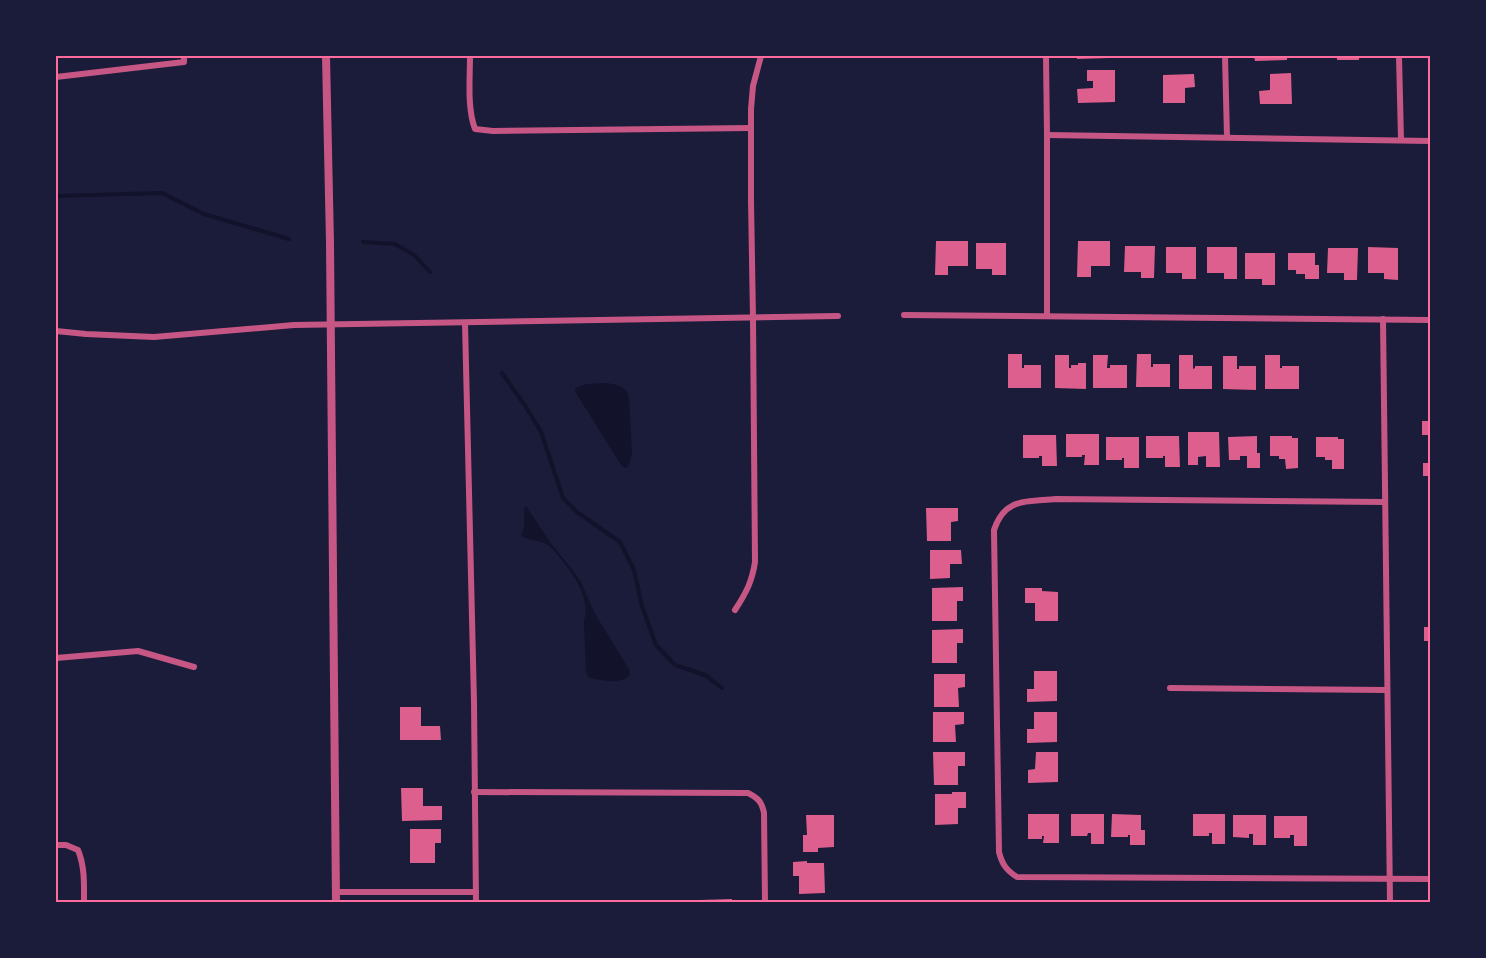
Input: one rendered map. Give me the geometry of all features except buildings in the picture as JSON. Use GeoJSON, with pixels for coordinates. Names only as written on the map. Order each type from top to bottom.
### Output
{"type":"FeatureCollection","features":[{"type":"Feature","properties":{"kind":"street"},"geometry":{"type":"LineString","coordinates":[[327,56],[336,903]]}},
{"type":"Feature","properties":{"kind":"street"},"geometry":{"type":"LineString","coordinates":[[470,56],[472,122],[475,129],[493,131],[751,128]]}},
{"type":"Feature","properties":{"kind":"street"},"geometry":{"type":"LineString","coordinates":[[735,610],[748,591],[755,562],[751,108],[753,86],[761,56]]}},
{"type":"Feature","properties":{"kind":"street"},"geometry":{"type":"LineString","coordinates":[[1046,56],[1047,316]]}},
{"type":"Feature","properties":{"kind":"street"},"geometry":{"type":"LineString","coordinates":[[1225,56],[1227,137]]}},
{"type":"Feature","properties":{"kind":"street"},"geometry":{"type":"LineString","coordinates":[[1399,56],[1401,140]]}},
{"type":"Feature","properties":{"kind":"street"},"geometry":{"type":"LineString","coordinates":[[56,77],[184,59]]}},
{"type":"Feature","properties":{"kind":"street"},"geometry":{"type":"LineString","coordinates":[[1047,135],[1431,141]]}},
{"type":"Feature","properties":{"kind":"street"},"geometry":{"type":"LineString","coordinates":[[904,315],[1431,320]]}},
{"type":"Feature","properties":{"kind":"street"},"geometry":{"type":"LineString","coordinates":[[56,331],[154,337],[294,325],[838,316]]}},
{"type":"Feature","properties":{"kind":"street"},"geometry":{"type":"LineString","coordinates":[[1383,319],[1390,903]]}},
{"type":"Feature","properties":{"kind":"street"},"geometry":{"type":"LineString","coordinates":[[465,323],[474,702],[476,903]]}},
{"type":"Feature","properties":{"kind":"street"},"geometry":{"type":"LineString","coordinates":[[1385,502],[1056,499],[1013,504],[1004,511],[994,530],[999,852],[1001,863],[1017,877],[1431,879]]}},
{"type":"Feature","properties":{"kind":"street"},"geometry":{"type":"LineString","coordinates":[[56,658],[138,651],[194,667]]}},
{"type":"Feature","properties":{"kind":"street"},"geometry":{"type":"LineString","coordinates":[[1170,688],[1387,690]]}},
{"type":"Feature","properties":{"kind":"street"},"geometry":{"type":"LineString","coordinates":[[474,792],[748,793],[757,797],[763,804],[765,903]]}},
{"type":"Feature","properties":{"kind":"street"},"geometry":{"type":"LineString","coordinates":[[56,845],[66,845],[78,850],[82,860],[84,903]]}},
{"type":"Feature","properties":{"kind":"street"},"geometry":{"type":"LineString","coordinates":[[336,892],[476,892]]}},
{"type":"Feature","properties":{"kind":"shaded area"},"geometry":{"type":"Polygon","coordinates":[[[602,383],[621,387],[629,396],[632,455],[628,467],[624,468],[621,465],[576,393],[575,388],[602,383]]]}},
{"type":"Feature","properties":{"kind":"shaded area"},"geometry":{"type":"Polygon","coordinates":[[[526,506],[581,582],[595,614],[629,669],[630,674],[622,680],[599,680],[588,677],[584,621],[586,612],[583,596],[571,573],[552,548],[543,542],[521,536],[526,506]]]}},
{"type":"Feature","properties":{"kind":"waterway"},"geometry":{"type":"LineString","coordinates":[[56,196],[162,193],[204,214],[289,239]]}},
{"type":"Feature","properties":{"kind":"waterway"},"geometry":{"type":"LineString","coordinates":[[363,242],[395,244],[414,255],[430,272]]}},
{"type":"Feature","properties":{"kind":"waterway"},"geometry":{"type":"LineString","coordinates":[[502,373],[541,432],[563,498],[577,512],[620,542],[634,570],[642,606],[656,645],[675,665],[705,675],[722,688]]}}]}
